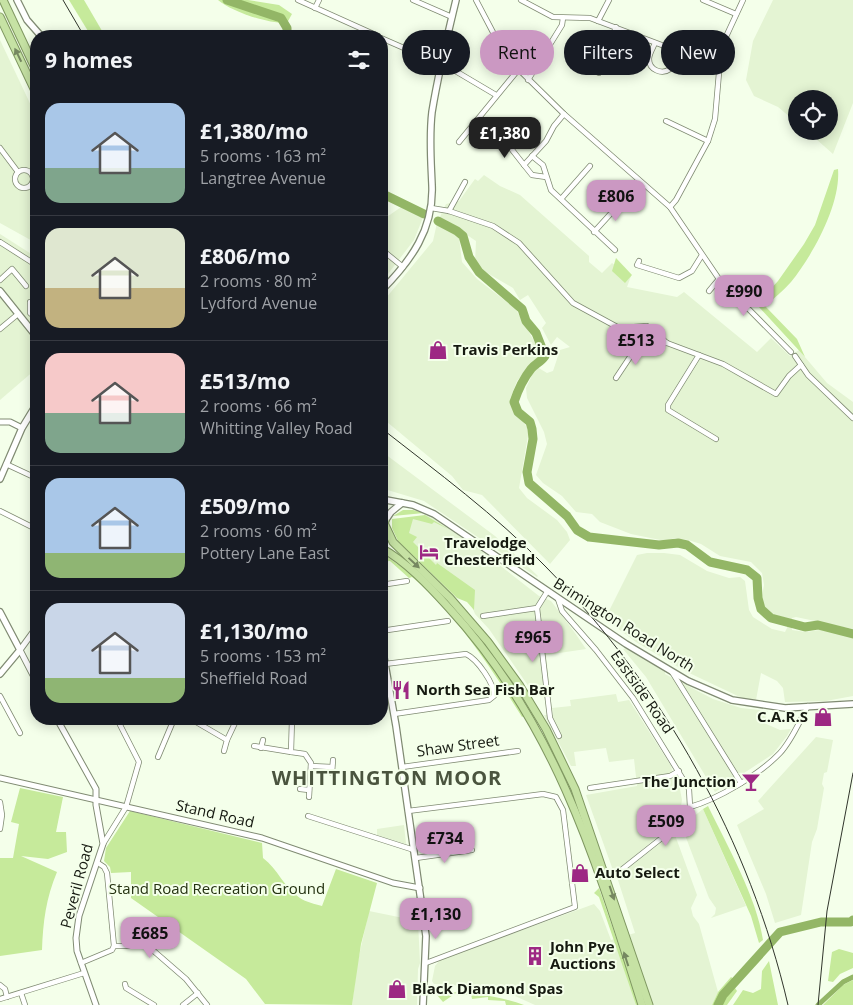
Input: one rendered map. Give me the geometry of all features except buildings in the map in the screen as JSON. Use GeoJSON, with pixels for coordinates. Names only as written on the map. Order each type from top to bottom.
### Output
{"type":"FeatureCollection","features":[{"type":"Feature","properties":{"kind":"highway"},"geometry":{"type":"LineString","coordinates":[[3,0],[30,57]]}},
{"type":"Feature","properties":{"kind":"highway"},"geometry":{"type":"LineString","coordinates":[[0,18],[30,80]]}},
{"type":"Feature","properties":{"kind":"highway"},"geometry":{"type":"LineString","coordinates":[[388,530],[393,542],[450,598],[488,642],[520,686],[546,729],[575,789],[649,1005]]}},
{"type":"Feature","properties":{"kind":"highway"},"geometry":{"type":"LineString","coordinates":[[388,553],[439,597],[468,628],[507,679],[539,732],[573,803],[642,1005]]}},
{"type":"Feature","properties":{"kind":"main road"},"geometry":{"type":"LineString","coordinates":[[17,0],[27,20],[36,30]]}},
{"type":"Feature","properties":{"kind":"main road"},"geometry":{"type":"LineString","coordinates":[[449,30],[456,0]]}},
{"type":"Feature","properties":{"kind":"main road"},"geometry":{"type":"LineString","coordinates":[[388,283],[417,248],[432,208],[430,135],[440,75]]}},
{"type":"Feature","properties":{"kind":"main road"},"geometry":{"type":"LineString","coordinates":[[0,291],[30,329]]}},
{"type":"Feature","properties":{"kind":"main road"},"geometry":{"type":"LineString","coordinates":[[1,475],[30,415]]}},
{"type":"Feature","properties":{"kind":"main road","name":"Brimington Road North"},"geometry":{"type":"LineString","coordinates":[[388,500],[413,505],[434,514],[558,600],[671,671],[732,700],[785,708],[853,704]]}},
{"type":"Feature","properties":{"kind":"main road"},"geometry":{"type":"LineString","coordinates":[[388,518],[391,512],[402,503]]}},
{"type":"Feature","properties":{"kind":"main road"},"geometry":{"type":"LineString","coordinates":[[0,612],[20,650],[0,674]]}},
{"type":"Feature","properties":{"kind":"main road"},"geometry":{"type":"LineString","coordinates":[[388,686],[416,858],[426,936],[423,1005]]}},
{"type":"Feature","properties":{"kind":"street"},"geometry":{"type":"LineString","coordinates":[[298,0],[364,30]]}},
{"type":"Feature","properties":{"kind":"street"},"geometry":{"type":"LineString","coordinates":[[315,8],[319,0]]}},
{"type":"Feature","properties":{"kind":"street"},"geometry":{"type":"LineString","coordinates":[[413,0],[452,16]]}},
{"type":"Feature","properties":{"kind":"street"},"geometry":{"type":"LineString","coordinates":[[476,0],[491,30]]}},
{"type":"Feature","properties":{"kind":"street"},"geometry":{"type":"LineString","coordinates":[[521,0],[540,11],[563,18],[590,18],[661,45]]}},
{"type":"Feature","properties":{"kind":"street"},"geometry":{"type":"LineString","coordinates":[[598,21],[609,0]]}},
{"type":"Feature","properties":{"kind":"street"},"geometry":{"type":"LineString","coordinates":[[703,0],[736,14]]}},
{"type":"Feature","properties":{"kind":"street"},"geometry":{"type":"LineString","coordinates":[[729,30],[744,0]]}},
{"type":"Feature","properties":{"kind":"street"},"geometry":{"type":"LineString","coordinates":[[528,80],[562,25],[563,18]]}},
{"type":"Feature","properties":{"kind":"street"},"geometry":{"type":"LineString","coordinates":[[388,41],[402,47]]}},
{"type":"Feature","properties":{"kind":"street"},"geometry":{"type":"LineString","coordinates":[[655,43],[649,58],[651,66],[656,71],[661,72]]}},
{"type":"Feature","properties":{"kind":"street"},"geometry":{"type":"LineString","coordinates":[[461,75],[496,95]]}},
{"type":"Feature","properties":{"kind":"street"},"geometry":{"type":"LineString","coordinates":[[459,142],[514,75]]}},
{"type":"Feature","properties":{"kind":"street"},"geometry":{"type":"LineString","coordinates":[[523,75],[564,114],[670,207],[719,279],[783,347],[793,354],[820,388],[853,418]]}},
{"type":"Feature","properties":{"kind":"street"},"geometry":{"type":"LineString","coordinates":[[670,207],[676,200],[708,141],[715,119],[719,75]]}},
{"type":"Feature","properties":{"kind":"street"},"geometry":{"type":"LineString","coordinates":[[524,165],[546,141],[554,126],[564,114]]}},
{"type":"Feature","properties":{"kind":"street"},"geometry":{"type":"LineString","coordinates":[[666,121],[708,141]]}},
{"type":"Feature","properties":{"kind":"street"},"geometry":{"type":"LineString","coordinates":[[474,125],[506,142],[532,176],[546,176]]}},
{"type":"Feature","properties":{"kind":"street"},"geometry":{"type":"LineString","coordinates":[[0,148],[18,172]]}},
{"type":"Feature","properties":{"kind":"street"},"geometry":{"type":"LineString","coordinates":[[532,156],[543,165],[551,190],[615,250]]}},
{"type":"Feature","properties":{"kind":"street"},"geometry":{"type":"LineString","coordinates":[[561,199],[590,166]]}},
{"type":"Feature","properties":{"kind":"street"},"geometry":{"type":"LineString","coordinates":[[449,211],[465,182]]}},
{"type":"Feature","properties":{"kind":"street"},"geometry":{"type":"LineString","coordinates":[[594,232],[624,199]]}},
{"type":"Feature","properties":{"kind":"street"},"geometry":{"type":"LineString","coordinates":[[432,208],[449,211],[493,226],[519,242],[573,303],[638,340],[648,343],[667,343]]}},
{"type":"Feature","properties":{"kind":"street"},"geometry":{"type":"LineString","coordinates":[[0,242],[30,261]]}},
{"type":"Feature","properties":{"kind":"street"},"geometry":{"type":"LineString","coordinates":[[388,254],[403,266]]}},
{"type":"Feature","properties":{"kind":"street"},"geometry":{"type":"LineString","coordinates":[[639,261],[637,265],[679,278],[692,271],[702,255]]}},
{"type":"Feature","properties":{"kind":"street"},"geometry":{"type":"LineString","coordinates":[[0,280],[12,269],[26,286]]}},
{"type":"Feature","properties":{"kind":"street"},"geometry":{"type":"LineString","coordinates":[[709,291],[719,279]]}},
{"type":"Feature","properties":{"kind":"street"},"geometry":{"type":"LineString","coordinates":[[0,329],[30,313],[30,302]]}},
{"type":"Feature","properties":{"kind":"street"},"geometry":{"type":"LineString","coordinates":[[619,328],[647,326],[667,343],[723,364],[776,394],[789,376],[801,365]]}},
{"type":"Feature","properties":{"kind":"street"},"geometry":{"type":"LineString","coordinates":[[638,340],[635,332],[639,327]]}},
{"type":"Feature","properties":{"kind":"street"},"geometry":{"type":"LineString","coordinates":[[648,343],[653,339],[653,331]]}},
{"type":"Feature","properties":{"kind":"street"},"geometry":{"type":"LineString","coordinates":[[616,378],[638,340]]}},
{"type":"Feature","properties":{"kind":"street"},"geometry":{"type":"LineString","coordinates":[[699,355],[668,405],[668,410],[716,439]]}},
{"type":"Feature","properties":{"kind":"street"},"geometry":{"type":"LineString","coordinates":[[0,422],[10,422],[22,428]]}},
{"type":"Feature","properties":{"kind":"street"},"geometry":{"type":"LineString","coordinates":[[6,464],[30,475]]}},
{"type":"Feature","properties":{"kind":"street"},"geometry":{"type":"LineString","coordinates":[[0,511],[30,526]]}},
{"type":"Feature","properties":{"kind":"street"},"geometry":{"type":"LineString","coordinates":[[388,584],[407,581]]}},
{"type":"Feature","properties":{"kind":"street"},"geometry":{"type":"LineString","coordinates":[[547,592],[537,608],[550,718],[559,736]]}},
{"type":"Feature","properties":{"kind":"street","name":"Eastside Road"},"geometry":{"type":"LineString","coordinates":[[558,600],[562,611],[596,650],[633,698],[689,789],[690,807]]}},
{"type":"Feature","properties":{"kind":"street"},"geometry":{"type":"LineString","coordinates":[[482,616],[537,608]]}},
{"type":"Feature","properties":{"kind":"street"},"geometry":{"type":"LineString","coordinates":[[388,630],[448,621]]}},
{"type":"Feature","properties":{"kind":"street"},"geometry":{"type":"LineString","coordinates":[[30,636],[20,650],[30,669]]}},
{"type":"Feature","properties":{"kind":"street"},"geometry":{"type":"LineString","coordinates":[[388,667],[466,654],[474,659],[494,688],[492,699],[394,714]]}},
{"type":"Feature","properties":{"kind":"street"},"geometry":{"type":"LineString","coordinates":[[671,671],[741,782]]}},
{"type":"Feature","properties":{"kind":"street"},"geometry":{"type":"LineString","coordinates":[[539,693],[547,692]]}},
{"type":"Feature","properties":{"kind":"street"},"geometry":{"type":"LineString","coordinates":[[0,696],[20,733]]}},
{"type":"Feature","properties":{"kind":"street"},"geometry":{"type":"LineString","coordinates":[[620,871],[668,833],[681,826],[690,807],[704,803],[741,782],[779,754],[792,737],[808,706]]}},
{"type":"Feature","properties":{"kind":"street","name":"Peveril Road"},"geometry":{"type":"LineString","coordinates":[[60,725],[96,790],[102,844],[98,863],[79,916],[76,938],[84,973],[96,1005]]}},
{"type":"Feature","properties":{"kind":"street"},"geometry":{"type":"LineString","coordinates":[[102,844],[126,807],[139,762],[121,725]]}},
{"type":"Feature","properties":{"kind":"street"},"geometry":{"type":"LineString","coordinates":[[158,757],[171,725]]}},
{"type":"Feature","properties":{"kind":"street"},"geometry":{"type":"LineString","coordinates":[[201,725],[227,740]]}},
{"type":"Feature","properties":{"kind":"street"},"geometry":{"type":"LineString","coordinates":[[224,751],[234,725]]}},
{"type":"Feature","properties":{"kind":"street"},"geometry":{"type":"LineString","coordinates":[[290,752],[292,725]]}},
{"type":"Feature","properties":{"kind":"street"},"geometry":{"type":"LineString","coordinates":[[261,748],[262,740]]}},
{"type":"Feature","properties":{"kind":"street"},"geometry":{"type":"LineString","coordinates":[[254,746],[305,754],[312,766],[309,797]]}},
{"type":"Feature","properties":{"kind":"street","name":"Shaw Street"},"geometry":{"type":"LineString","coordinates":[[402,767],[518,751]]}},
{"type":"Feature","properties":{"kind":"street"},"geometry":{"type":"LineString","coordinates":[[332,760],[332,773]]}},
{"type":"Feature","properties":{"kind":"street"},"geometry":{"type":"LineString","coordinates":[[312,766],[332,767]]}},
{"type":"Feature","properties":{"kind":"street"},"geometry":{"type":"LineString","coordinates":[[590,788],[670,776],[679,771]]}},
{"type":"Feature","properties":{"kind":"street","name":"Stand Road"},"geometry":{"type":"LineString","coordinates":[[0,780],[262,838],[393,883],[420,888]]}},
{"type":"Feature","properties":{"kind":"street"},"geometry":{"type":"LineString","coordinates":[[300,789],[309,790]]}},
{"type":"Feature","properties":{"kind":"street"},"geometry":{"type":"LineString","coordinates":[[408,811],[543,794],[552,795],[560,803],[563,810],[575,907],[426,963]]}},
{"type":"Feature","properties":{"kind":"street"},"geometry":{"type":"LineString","coordinates":[[0,802],[2,815],[0,829]]}},
{"type":"Feature","properties":{"kind":"street"},"geometry":{"type":"LineString","coordinates":[[308,816],[414,850]]}},
{"type":"Feature","properties":{"kind":"street"},"geometry":{"type":"LineString","coordinates":[[416,858],[472,850]]}},
{"type":"Feature","properties":{"kind":"street"},"geometry":{"type":"LineString","coordinates":[[81,962],[112,950],[114,946],[107,873],[104,867],[98,863]]}},
{"type":"Feature","properties":{"kind":"street"},"geometry":{"type":"LineString","coordinates":[[114,946],[148,946],[166,960],[207,1005]]}},
{"type":"Feature","properties":{"kind":"street"},"geometry":{"type":"LineString","coordinates":[[0,999],[84,973]]}},
{"type":"Feature","properties":{"kind":"street"},"geometry":{"type":"LineString","coordinates":[[125,984],[126,988],[154,1005]]}},
{"type":"Feature","properties":{"kind":"street"},"geometry":{"type":"LineString","coordinates":[[0,986],[5,989],[7,997]]}},
{"type":"Feature","properties":{"kind":"street"},"geometry":{"type":"LineString","coordinates":[[21,993],[25,1005]]}},
{"type":"Feature","properties":{"kind":"street"},"geometry":{"type":"LineString","coordinates":[[184,1005],[198,993]]}},
{"type":"Feature","properties":{"kind":"shaded area"},"geometry":{"type":"Polygon","coordinates":[[[773,0],[853,0],[853,103],[833,154],[817,140],[838,140],[838,90],[788,90],[788,115],[778,107],[754,96],[746,80],[753,41],[773,0]]]}},
{"type":"Feature","properties":{"kind":"shaded area"},"geometry":{"type":"Polygon","coordinates":[[[0,40],[30,103],[30,240],[0,223],[0,40]]]}},
{"type":"Feature","properties":{"kind":"shaded area"},"geometry":{"type":"Polygon","coordinates":[[[484,175],[500,186],[520,195],[589,256],[589,262],[602,273],[612,263],[631,276],[627,287],[677,297],[684,292],[757,352],[771,338],[790,356],[799,350],[827,383],[853,402],[853,629],[796,617],[792,618],[792,630],[806,632],[826,629],[853,637],[853,696],[826,701],[785,702],[783,688],[777,681],[761,673],[756,700],[742,698],[685,671],[636,642],[605,619],[637,555],[664,553],[680,555],[707,571],[729,578],[740,577],[745,581],[749,610],[753,617],[772,629],[785,632],[787,628],[787,618],[768,613],[763,606],[761,601],[764,585],[762,573],[751,562],[720,556],[701,544],[688,540],[675,538],[665,541],[631,534],[600,522],[592,514],[576,512],[562,496],[543,483],[536,475],[547,444],[544,432],[527,398],[526,388],[533,373],[527,369],[517,381],[510,399],[511,406],[529,430],[519,488],[527,498],[557,520],[567,532],[570,540],[550,564],[482,495],[463,490],[452,476],[388,423],[388,296],[433,241],[437,223],[459,237],[462,262],[477,279],[515,308],[537,346],[539,358],[532,364],[547,373],[553,371],[560,350],[570,347],[557,337],[551,345],[542,328],[546,323],[528,295],[520,300],[513,288],[482,270],[475,263],[476,241],[440,217],[446,204],[459,201],[475,179],[478,181],[484,175]]]}},
{"type":"Feature","properties":{"kind":"shaded area"},"geometry":{"type":"Polygon","coordinates":[[[407,203],[424,215],[414,240],[388,274],[388,216],[407,203]]]}},
{"type":"Feature","properties":{"kind":"shaded area"},"geometry":{"type":"Polygon","coordinates":[[[0,234],[30,253],[30,374],[0,400],[0,234]]]}},
{"type":"Feature","properties":{"kind":"shaded area"},"geometry":{"type":"Polygon","coordinates":[[[388,456],[495,536],[538,576],[537,577],[424,501],[388,490],[388,456]]]}},
{"type":"Feature","properties":{"kind":"shaded area"},"geometry":{"type":"Polygon","coordinates":[[[429,515],[457,532],[539,596],[551,601],[575,633],[586,649],[546,655],[549,684],[529,687],[489,629],[475,614],[469,599],[411,541],[401,523],[408,518],[429,515]]]}},
{"type":"Feature","properties":{"kind":"shaded area"},"geometry":{"type":"Polygon","coordinates":[[[627,648],[665,671],[665,674],[713,699],[741,708],[768,711],[764,723],[780,730],[791,729],[773,754],[715,792],[646,677],[623,649],[627,648]]]}},
{"type":"Feature","properties":{"kind":"shaded area"},"geometry":{"type":"Polygon","coordinates":[[[616,694],[618,702],[629,700],[671,766],[675,781],[679,784],[682,800],[680,813],[669,827],[614,873],[586,795],[637,786],[634,759],[609,762],[606,748],[574,752],[576,766],[571,766],[544,715],[553,715],[552,708],[571,706],[570,700],[616,694]]]}},
{"type":"Feature","properties":{"kind":"shaded area"},"geometry":{"type":"Polygon","coordinates":[[[816,737],[833,740],[827,772],[824,773],[822,784],[824,788],[817,829],[812,842],[801,915],[775,923],[766,894],[737,825],[764,809],[758,801],[816,737]]]}},
{"type":"Feature","properties":{"kind":"shaded area"},"geometry":{"type":"Polygon","coordinates":[[[703,809],[746,906],[711,918],[715,914],[716,908],[709,898],[685,835],[688,821],[703,809]]]}},
{"type":"Feature","properties":{"kind":"shaded area"},"geometry":{"type":"Polygon","coordinates":[[[404,825],[406,844],[377,835],[377,829],[404,825]]]}},
{"type":"Feature","properties":{"kind":"shaded area"},"geometry":{"type":"Polygon","coordinates":[[[671,835],[675,835],[697,895],[691,908],[693,916],[699,924],[718,992],[712,1005],[535,1005],[515,996],[465,986],[434,984],[432,981],[435,966],[440,960],[594,904],[600,911],[611,940],[635,933],[617,877],[671,835]]]}},
{"type":"Feature","properties":{"kind":"shaded area"},"geometry":{"type":"Polygon","coordinates":[[[369,911],[418,921],[420,963],[418,969],[417,1005],[352,1005],[357,965],[369,911]]]}},
{"type":"Feature","properties":{"kind":"green space"},"geometry":{"type":"Polygon","coordinates":[[[69,0],[84,0],[102,30],[87,30],[69,0]]]}},
{"type":"Feature","properties":{"kind":"green space"},"geometry":{"type":"Polygon","coordinates":[[[218,0],[248,0],[279,5],[292,14],[287,23],[271,22],[241,13],[218,0]]]}},
{"type":"Feature","properties":{"kind":"green space"},"geometry":{"type":"Polygon","coordinates":[[[838,169],[835,198],[816,244],[791,282],[765,306],[797,339],[805,357],[747,294],[768,292],[778,281],[815,225],[834,170],[838,169]]]}},
{"type":"Feature","properties":{"kind":"green space"},"geometry":{"type":"Polygon","coordinates":[[[616,258],[632,275],[625,283],[612,271],[616,258]]]}},
{"type":"Feature","properties":{"kind":"green space"},"geometry":{"type":"Polygon","coordinates":[[[643,329],[647,329],[651,335],[647,341],[643,341],[639,337],[639,333],[643,329]]]}},
{"type":"Feature","properties":{"kind":"green space"},"geometry":{"type":"Polygon","coordinates":[[[403,510],[413,510],[424,513],[393,516],[403,510]]]}},
{"type":"Feature","properties":{"kind":"green space"},"geometry":{"type":"Polygon","coordinates":[[[425,515],[448,529],[434,522],[432,524],[413,519],[409,533],[417,537],[413,542],[436,565],[437,563],[475,590],[474,610],[467,602],[457,598],[398,541],[392,528],[392,519],[425,515]]]}},
{"type":"Feature","properties":{"kind":"green space"},"geometry":{"type":"Polygon","coordinates":[[[388,558],[404,568],[444,605],[496,670],[527,715],[522,717],[485,661],[444,608],[412,577],[409,578],[388,561],[388,558]]]}},
{"type":"Feature","properties":{"kind":"green space"},"geometry":{"type":"Polygon","coordinates":[[[20,788],[63,797],[56,832],[66,832],[67,852],[48,859],[21,856],[57,872],[46,910],[42,950],[0,956],[0,858],[13,858],[19,824],[11,822],[20,788]]]}},
{"type":"Feature","properties":{"kind":"green space"},"geometry":{"type":"Polygon","coordinates":[[[708,806],[755,907],[763,940],[759,943],[751,916],[703,809],[708,806]]]}},
{"type":"Feature","properties":{"kind":"green space","name":"Stand Road Recreation Ground"},"geometry":{"type":"Polygon","coordinates":[[[130,811],[262,843],[263,858],[273,867],[285,884],[294,894],[314,904],[322,906],[336,869],[377,883],[361,944],[352,1005],[265,1004],[246,979],[131,898],[131,872],[111,873],[110,867],[104,861],[106,848],[130,811]]]}},
{"type":"Feature","properties":{"kind":"green space"},"geometry":{"type":"Polygon","coordinates":[[[599,888],[639,1005],[636,1005],[599,897],[594,893],[599,888]]]}},
{"type":"Feature","properties":{"kind":"green space"},"geometry":{"type":"Polygon","coordinates":[[[839,949],[853,953],[853,968],[840,974],[833,982],[828,981],[832,952],[839,949]]]}},
{"type":"Feature","properties":{"kind":"green space"},"geometry":{"type":"Polygon","coordinates":[[[769,961],[778,1005],[733,1005],[743,990],[753,993],[761,989],[762,971],[769,961]]]}},
{"type":"Feature","properties":{"kind":"green space"},"geometry":{"type":"Polygon","coordinates":[[[731,977],[738,982],[735,988],[737,991],[727,1005],[712,1005],[718,992],[731,977]]]}},
{"type":"Feature","properties":{"kind":"green space"},"geometry":{"type":"Polygon","coordinates":[[[853,980],[853,1005],[823,1005],[843,985],[853,980]]]}},
{"type":"Feature","properties":{"kind":"green space"},"geometry":{"type":"Polygon","coordinates":[[[443,992],[464,993],[484,995],[524,1005],[506,1005],[505,1001],[488,1000],[488,997],[472,999],[471,994],[458,996],[456,993],[443,1002],[437,995],[443,992]]]}},
{"type":"Feature","properties":{"kind":"waterway"},"geometry":{"type":"LineString","coordinates":[[227,0],[281,18],[287,30]]}},
{"type":"Feature","properties":{"kind":"waterway"},"geometry":{"type":"LineString","coordinates":[[388,196],[424,214]]}},
{"type":"Feature","properties":{"kind":"waterway"},"geometry":{"type":"LineString","coordinates":[[438,221],[463,236],[469,257],[479,272],[522,309],[526,321],[536,333],[545,356],[528,373],[514,402],[518,412],[530,422],[532,429],[533,439],[527,472],[529,483],[567,516],[577,530],[589,537],[659,545],[678,543],[687,545],[710,562],[747,570],[757,578],[758,598],[761,609],[771,618],[805,627],[818,625],[853,634]]}},
{"type":"Feature","properties":{"kind":"waterway"},"geometry":{"type":"LineString","coordinates":[[718,1005],[723,995],[780,932],[821,922],[851,922],[853,920]]}},
{"type":"Feature","properties":{"kind":"waterway"},"geometry":{"type":"LineString","coordinates":[[818,1005],[843,982],[853,977]]}},
{"type":"Feature","properties":{"kind":"railway"},"geometry":{"type":"LineString","coordinates":[[63,0],[80,30]]}},
{"type":"Feature","properties":{"kind":"railway"},"geometry":{"type":"LineString","coordinates":[[388,433],[466,494],[527,548],[588,613],[628,663],[664,715],[697,770],[726,826],[751,885],[771,944],[788,1005]]}},
{"type":"Feature","properties":{"kind":"railway"},"geometry":{"type":"LineString","coordinates":[[818,1005],[827,911],[853,773]]}},
{"type":"Feature","properties":{"kind":"place","name":"Travis Perkins"},"geometry":{"type":"Point","coordinates":[438,350]}},
{"type":"Feature","properties":{"kind":"place","name":"Travelodge Chesterfield"},"geometry":{"type":"Point","coordinates":[429,552]}},
{"type":"Feature","properties":{"kind":"place","name":"North Sea Fish Bar"},"geometry":{"type":"Point","coordinates":[401,690]}},
{"type":"Feature","properties":{"kind":"place","name":"C.A.R.S"},"geometry":{"type":"Point","coordinates":[823,717]}},
{"type":"Feature","properties":{"kind":"place","name":"The Junction"},"geometry":{"type":"Point","coordinates":[751,782]}},
{"type":"Feature","properties":{"kind":"place","name":"Auto Select"},"geometry":{"type":"Point","coordinates":[580,873]}},
{"type":"Feature","properties":{"kind":"place","name":"John Pye Auctions"},"geometry":{"type":"Point","coordinates":[535,956]}},
{"type":"Feature","properties":{"kind":"place","name":"Black Diamond Spas"},"geometry":{"type":"Point","coordinates":[397,989]}},
{"type":"Feature","properties":{"kind":"district","name":"WHITTINGTON MOOR"},"geometry":{"type":"Point","coordinates":[387,778]}}]}
